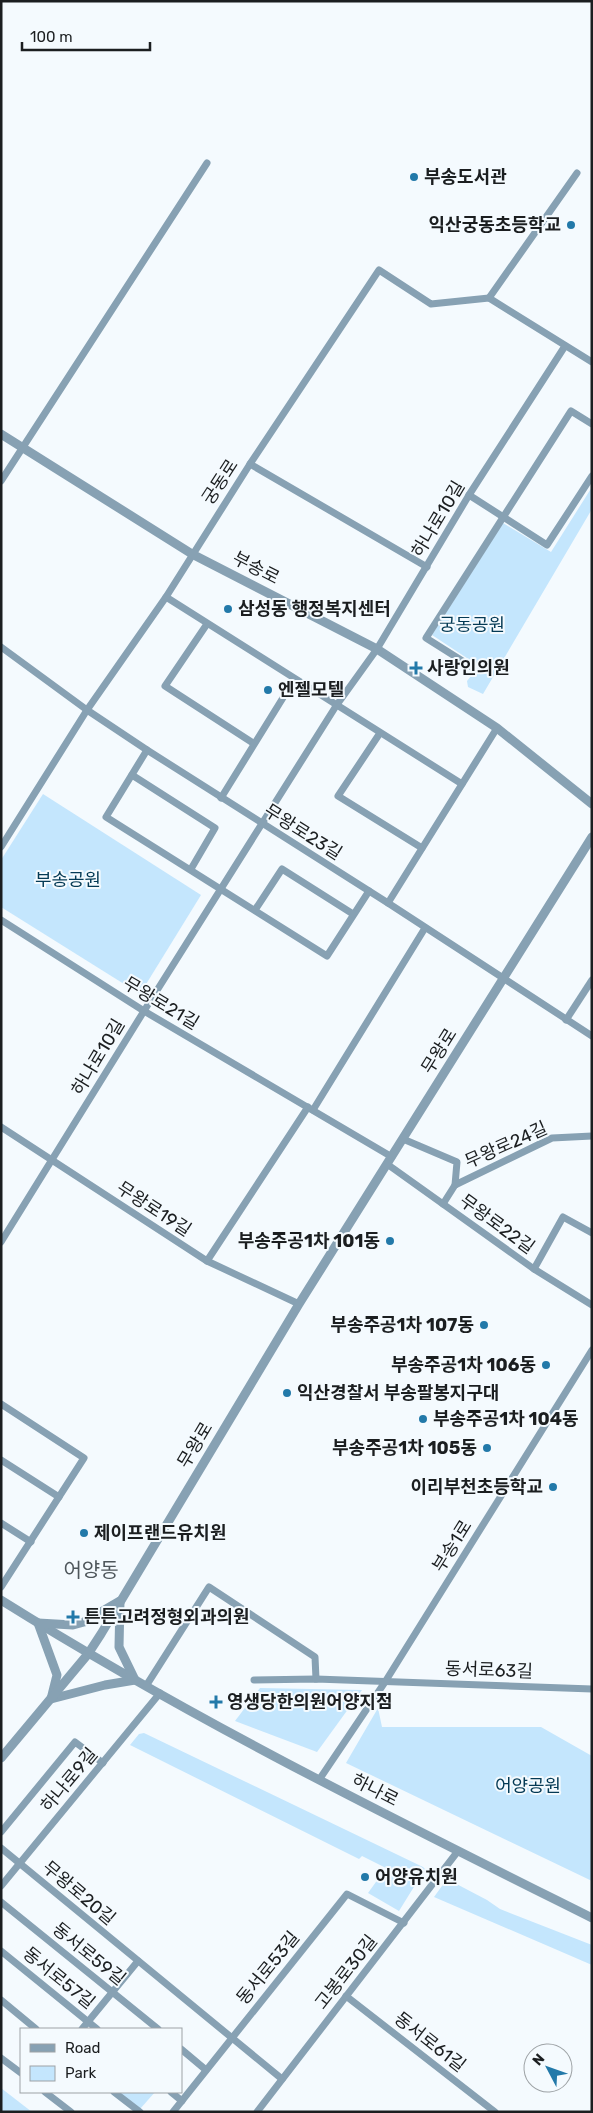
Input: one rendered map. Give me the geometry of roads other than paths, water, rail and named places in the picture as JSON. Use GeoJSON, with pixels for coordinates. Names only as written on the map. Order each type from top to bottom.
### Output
{"type":"FeatureCollection","features":[{"type":"Feature","properties":{"kind":"street"},"geometry":{"type":"LineString","coordinates":[[1,482],[207,163]]}},
{"type":"Feature","properties":{"kind":"street"},"geometry":{"type":"LineString","coordinates":[[576,173],[490,298],[592,362]]}},
{"type":"Feature","properties":{"kind":"street","name":"궁동로"},"geometry":{"type":"LineString","coordinates":[[1,847],[87,710],[166,597],[250,464],[379,270],[431,304],[490,298]]}},
{"type":"Feature","properties":{"kind":"street","name":"하나로10길"},"geometry":{"type":"LineString","coordinates":[[1,1242],[221,888],[336,706],[377,649],[469,495],[565,346]]}},
{"type":"Feature","properties":{"kind":"street"},"geometry":{"type":"LineString","coordinates":[[472,667],[426,638],[571,411],[592,424]]}},
{"type":"Feature","properties":{"kind":"street","name":"부송로"},"geometry":{"type":"LineString","coordinates":[[1,434],[192,554],[377,649],[497,728],[592,804]]}},
{"type":"Feature","properties":{"kind":"street"},"geometry":{"type":"LineString","coordinates":[[250,464],[427,567]]}},
{"type":"Feature","properties":{"kind":"street"},"geometry":{"type":"LineString","coordinates":[[469,495],[547,545],[592,476]]}},
{"type":"Feature","properties":{"kind":"street"},"geometry":{"type":"LineString","coordinates":[[166,597],[294,680],[462,784]]}},
{"type":"Feature","properties":{"kind":"street"},"geometry":{"type":"LineString","coordinates":[[207,624],[165,686],[253,743]]}},
{"type":"Feature","properties":{"kind":"street"},"geometry":{"type":"LineString","coordinates":[[1,647],[87,710]]}},
{"type":"Feature","properties":{"kind":"street"},"geometry":{"type":"LineString","coordinates":[[221,798],[253,743],[294,680]]}},
{"type":"Feature","properties":{"kind":"street","name":"무왕로23길"},"geometry":{"type":"LineString","coordinates":[[87,710],[221,798],[388,903],[503,980]]}},
{"type":"Feature","properties":{"kind":"street"},"geometry":{"type":"LineString","coordinates":[[388,903],[497,728]]}},
{"type":"Feature","properties":{"kind":"street"},"geometry":{"type":"LineString","coordinates":[[380,733],[338,796],[422,848]]}},
{"type":"Feature","properties":{"kind":"street"},"geometry":{"type":"LineString","coordinates":[[147,750],[106,817],[327,956],[369,891]]}},
{"type":"Feature","properties":{"kind":"street"},"geometry":{"type":"LineString","coordinates":[[132,775],[215,828],[191,869]]}},
{"type":"Feature","properties":{"kind":"street","name":"무왕로"},"geometry":{"type":"LineString","coordinates":[[1,1758],[88,1654],[299,1304],[592,837]]}},
{"type":"Feature","properties":{"kind":"street"},"geometry":{"type":"LineString","coordinates":[[255,910],[282,869],[354,914]]}},
{"type":"Feature","properties":{"kind":"street","name":"무왕로21길"},"geometry":{"type":"LineString","coordinates":[[1,920],[144,1011],[310,1109],[390,1160]]}},
{"type":"Feature","properties":{"kind":"street"},"geometry":{"type":"LineString","coordinates":[[206,1261],[310,1109],[425,928]]}},
{"type":"Feature","properties":{"kind":"street"},"geometry":{"type":"LineString","coordinates":[[503,980],[592,1036]]}},
{"type":"Feature","properties":{"kind":"street"},"geometry":{"type":"LineString","coordinates":[[566,1020],[592,980]]}},
{"type":"Feature","properties":{"kind":"street","name":"무왕로19길"},"geometry":{"type":"LineString","coordinates":[[1,1127],[206,1261],[299,1304]]}},
{"type":"Feature","properties":{"kind":"street","name":"무왕로24길"},"geometry":{"type":"LineString","coordinates":[[443,1204],[455,1185],[552,1138],[592,1136]]}},
{"type":"Feature","properties":{"kind":"street"},"geometry":{"type":"LineString","coordinates":[[403,1139],[457,1162],[455,1185]]}},
{"type":"Feature","properties":{"kind":"street","name":"무왕로22길"},"geometry":{"type":"LineString","coordinates":[[390,1160],[443,1204],[534,1269],[592,1305]]}},
{"type":"Feature","properties":{"kind":"street"},"geometry":{"type":"LineString","coordinates":[[534,1269],[563,1217],[592,1233]]}},
{"type":"Feature","properties":{"kind":"street","name":"부송1로"},"geometry":{"type":"LineString","coordinates":[[319,1780],[385,1682],[592,1350]]}},
{"type":"Feature","properties":{"kind":"street"},"geometry":{"type":"LineString","coordinates":[[1,1404],[84,1458],[1,1587]]}},
{"type":"Feature","properties":{"kind":"street"},"geometry":{"type":"LineString","coordinates":[[1,1460],[59,1497]]}},
{"type":"Feature","properties":{"kind":"street"},"geometry":{"type":"LineString","coordinates":[[1,1524],[30,1542]]}},
{"type":"Feature","properties":{"kind":"street"},"geometry":{"type":"LineString","coordinates":[[146,1686],[208,1587],[315,1656],[316,1679]]}},
{"type":"Feature","properties":{"kind":"street","name":"하나로"},"geometry":{"type":"LineString","coordinates":[[1,1600],[88,1654],[319,1780],[592,1918]]}},
{"type":"Feature","properties":{"kind":"street"},"geometry":{"type":"LineString","coordinates":[[120,1601],[119,1647],[135,1680],[51,1698],[57,1675],[38,1623],[73,1625],[84,1622],[120,1601]]}},
{"type":"Feature","properties":{"kind":"street"},"geometry":{"type":"LineString","coordinates":[[254,1680],[316,1679],[385,1682]]}},
{"type":"Feature","properties":{"kind":"street","name":"동서로63길"},"geometry":{"type":"LineString","coordinates":[[385,1682],[592,1689]]}},
{"type":"Feature","properties":{"kind":"street","name":"하나로9길"},"geometry":{"type":"LineString","coordinates":[[1,1886],[160,1694]]}},
{"type":"Feature","properties":{"kind":"street"},"geometry":{"type":"LineString","coordinates":[[1,1832],[75,1742],[103,1763]]}},
{"type":"Feature","properties":{"kind":"street","name":"무왕로20길"},"geometry":{"type":"LineString","coordinates":[[1,1848],[282,2080]]}},
{"type":"Feature","properties":{"kind":"street","name":"고봉로30길"},"geometry":{"type":"LineString","coordinates":[[257,2112],[404,1923],[458,1850]]}},
{"type":"Feature","properties":{"kind":"street","name":"동서로53길"},"geometry":{"type":"LineString","coordinates":[[173,2112],[347,1894],[404,1923]]}},
{"type":"Feature","properties":{"kind":"street","name":"동서로59길"},"geometry":{"type":"LineString","coordinates":[[1,1902],[157,2028]]}},
{"type":"Feature","properties":{"kind":"street","name":"동서로57길"},"geometry":{"type":"LineString","coordinates":[[1,1951],[96,2028]]}},
{"type":"Feature","properties":{"kind":"street"},"geometry":{"type":"LineString","coordinates":[[83,2028],[138,1961]]}},
{"type":"Feature","properties":{"kind":"street","name":"동서로61길"},"geometry":{"type":"LineString","coordinates":[[346,1996],[495,2112]]}},
{"type":"Feature","properties":{"kind":"street"},"geometry":{"type":"LineString","coordinates":[[1,2000],[35,2028]]}},
{"type":"Feature","properties":{"kind":"street"},"geometry":{"type":"LineString","coordinates":[[182,2050],[206,2070]]}},
{"type":"Feature","properties":{"kind":"street"},"geometry":{"type":"LineString","coordinates":[[1,2058],[20,2073]]}},
{"type":"Feature","properties":{"kind":"street"},"geometry":{"type":"LineString","coordinates":[[46,2093],[71,2112]]}},
{"type":"Feature","properties":{"kind":"street"},"geometry":{"type":"LineString","coordinates":[[115,2093],[140,2112]]}},
{"type":"Feature","properties":{"kind":"street"},"geometry":{"type":"LineString","coordinates":[[172,2093],[182,2101]]}},
{"type":"Feature","properties":{"kind":"place","name":"부송도서관"},"geometry":{"type":"Point","coordinates":[414,177]}},
{"type":"Feature","properties":{"kind":"place","name":"익산궁동초등학교"},"geometry":{"type":"Point","coordinates":[571,225]}},
{"type":"Feature","properties":{"kind":"place","name":"삼성동 행정복지센터"},"geometry":{"type":"Point","coordinates":[228,609]}},
{"type":"Feature","properties":{"kind":"place","name":"사랑인의원"},"geometry":{"type":"Point","coordinates":[416,668]}},
{"type":"Feature","properties":{"kind":"place","name":"엔젤모텔"},"geometry":{"type":"Point","coordinates":[268,690]}},
{"type":"Feature","properties":{"kind":"place","name":"부송주공1차 101동"},"geometry":{"type":"Point","coordinates":[390,1241]}},
{"type":"Feature","properties":{"kind":"place","name":"부송주공1차 107동"},"geometry":{"type":"Point","coordinates":[484,1325]}},
{"type":"Feature","properties":{"kind":"place","name":"부송주공1차 106동"},"geometry":{"type":"Point","coordinates":[546,1365]}},
{"type":"Feature","properties":{"kind":"place","name":"익산경찰서 부송팔봉지구대"},"geometry":{"type":"Point","coordinates":[287,1393]}},
{"type":"Feature","properties":{"kind":"place","name":"부송주공1차 104동"},"geometry":{"type":"Point","coordinates":[423,1419]}},
{"type":"Feature","properties":{"kind":"place","name":"부송주공1차 105동"},"geometry":{"type":"Point","coordinates":[487,1448]}},
{"type":"Feature","properties":{"kind":"place","name":"이리부천초등학교"},"geometry":{"type":"Point","coordinates":[553,1487]}},
{"type":"Feature","properties":{"kind":"place","name":"제이프랜드유치원"},"geometry":{"type":"Point","coordinates":[84,1533]}},
{"type":"Feature","properties":{"kind":"place","name":"튼튼고려정형외과의원"},"geometry":{"type":"Point","coordinates":[73,1617]}},
{"type":"Feature","properties":{"kind":"place","name":"영생당한의원어양지점"},"geometry":{"type":"Point","coordinates":[216,1702]}},
{"type":"Feature","properties":{"kind":"place","name":"어양유치원"},"geometry":{"type":"Point","coordinates":[365,1877]}},
{"type":"Feature","properties":{"kind":"district","name":"어양동"},"geometry":{"type":"Point","coordinates":[91,1570]}},
{"type":"Feature","properties":{"kind":"park label","name":"궁동공원"},"geometry":{"type":"Point","coordinates":[472,625]}},
{"type":"Feature","properties":{"kind":"park label","name":"부송공원"},"geometry":{"type":"Point","coordinates":[68,880]}},
{"type":"Feature","properties":{"kind":"park label","name":"어양공원"},"geometry":{"type":"Point","coordinates":[528,1786]}}]}
